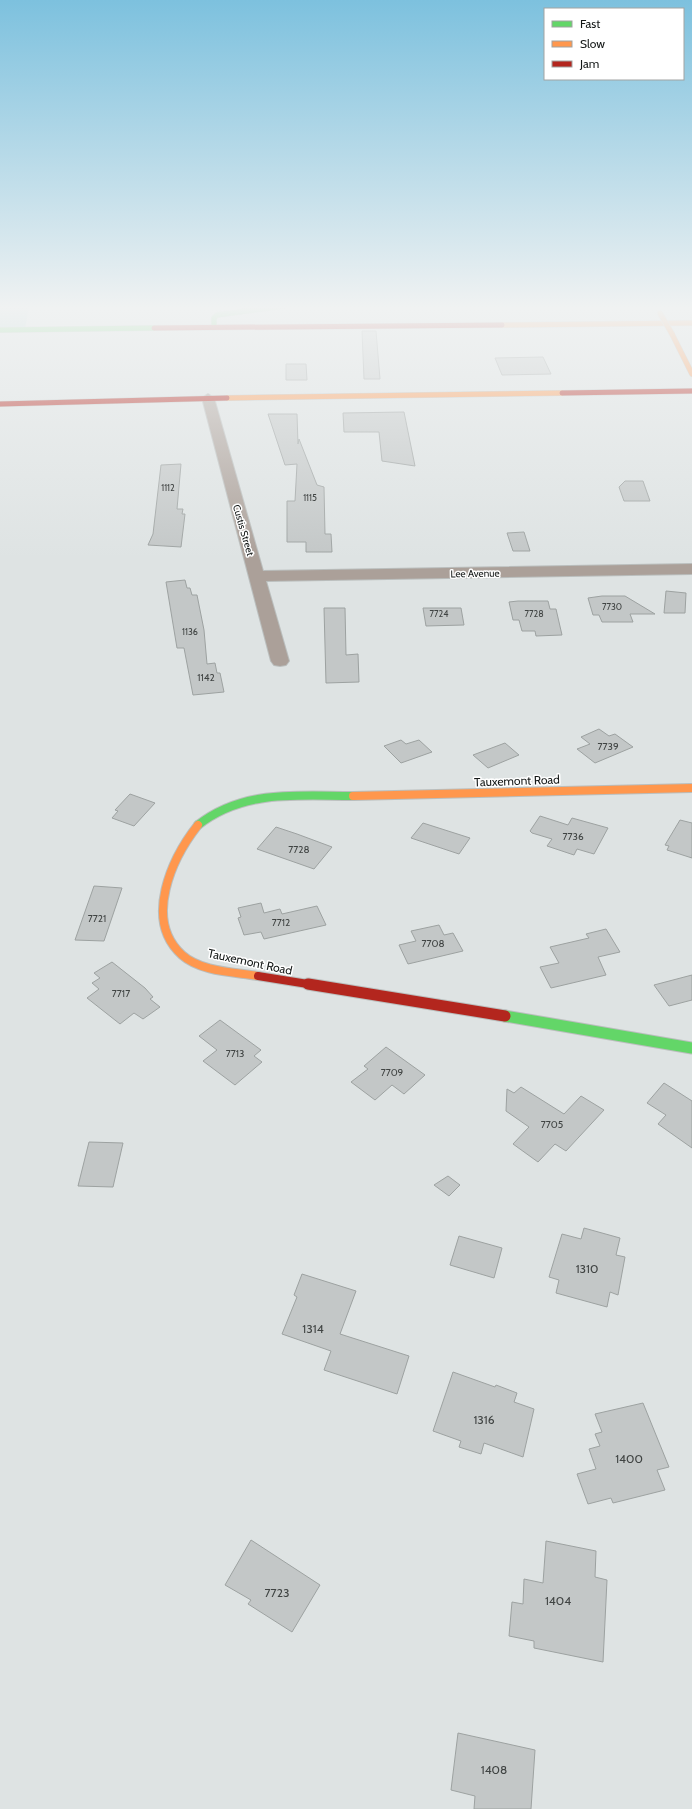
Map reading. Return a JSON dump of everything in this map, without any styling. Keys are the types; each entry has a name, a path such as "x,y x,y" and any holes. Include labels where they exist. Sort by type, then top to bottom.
{"street":[{"path":"0,404 69,400 692,391"},
{"name":"Custis Street","path":"208,398 257,576 267,620 280,661"},
{"name":"Lee Avenue","path":"257,576 692,569"},
{"name":"Tauxemont Road","path":"692,788 265,798 239,801 220,808 204,818 189,834 175,859 163,907 167,934 172,945 183,956 209,966 294,983 563,1025 692,1048"}],"building":[{"path":"404,412 415,466 382,461 379,432 344,432 343,413"},
{"path":"268,414 297,414 298,444 299,439 317,485 324,487 325,534 331,534 332,552 306,552 306,542 287,542 287,501 295,501 297,464 285,465"},
{"path":"181,464 177,509 183,509 182,514 185,514 181,547 148,545 153,534 161,465"},
{"path":"625,481 643,481 650,501 624,501 619,487"},
{"path":"524,532 530,551 513,551 507,533"},
{"path":"185,580 187,588 190,588 192,595 197,595 204,630 207,664 215,663 217,673 220,673 224,692 193,695 184,648 177,648 166,582"},
{"path":"666,591 686,593 685,613 664,613"},
{"path":"602,596 625,596 655,614 630,614 633,622 602,622 599,615 593,615 588,598"},
{"path":"548,601 550,609 556,609 562,635 536,636 535,631 522,631 519,620 513,620 509,602"},
{"path":"324,608 345,608 346,655 358,654 359,682 326,683"},
{"path":"423,608 461,608 464,625 426,626"},
{"path":"599,729 609,736 615,734 633,747 595,763 577,749 590,744 581,737"},
{"path":"401,740 406,744 419,740 432,752 401,763 384,746"},
{"path":"505,743 519,755 488,768 473,755"},
{"path":"130,794 155,803 134,826 112,818 118,811 115,810"},
{"path":"540,816 568,825 572,818 608,828 594,854 577,849 574,855 547,846 552,839 530,831"},
{"path":"680,820 692,823 692,858 667,850 669,846 665,845"},
{"path":"423,823 470,838 459,854 411,838"},
{"path":"276,827 332,847 314,869 257,849"},
{"path":"94,886 122,888 104,941 75,940"},
{"path":"261,903 264,913 280,909 282,914 317,906 326,925 264,939 261,932 244,935 238,918 241,917 238,908"},
{"path":"439,925 444,935 453,933 463,951 408,964 399,945 416,941 411,931"},
{"path":"606,929 620,952 598,957 606,975 551,988 540,967 559,963 550,947 589,938 586,934"},
{"path":"112,962 145,988 153,997 150,999 160,1007 143,1019 134,1013 120,1024 87,998 99,989 92,983 100,978 94,973"},
{"path":"692,975 692,1000 669,1006 654,985"},
{"path":"220,1020 261,1050 254,1056 262,1062 235,1085 203,1061 217,1050 199,1036"},
{"path":"386,1047 425,1075 404,1094 392,1085 375,1100 351,1082 368,1069 364,1066"},
{"path":"664,1083 692,1101 692,1148 658,1124 666,1115 647,1103"},
{"path":"521,1087 564,1114 581,1096 604,1110 566,1151 555,1144 538,1162 513,1144 529,1127 506,1111 507,1089 514,1093"},
{"path":"89,1142 123,1143 113,1187 78,1186"},
{"path":"448,1176 460,1185 449,1196 434,1185"},
{"path":"584,1228 620,1238 616,1255 625,1257 618,1295 610,1292 607,1307 556,1293 559,1280 549,1277 562,1234 581,1239"},
{"path":"459,1236 502,1248 494,1278 450,1265"},
{"path":"302,1274 356,1291 340,1334 409,1356 397,1394 324,1370 331,1351 282,1334 297,1297 294,1295"},
{"path":"453,1372 517,1393 514,1402 534,1409 523,1457 484,1443 481,1454 459,1447 461,1441 433,1431"},
{"path":"643,1403 669,1467 657,1470 665,1490 613,1503 611,1498 588,1504 577,1474 596,1469 589,1449 600,1446 595,1434 602,1432 595,1414"},
{"path":"251,1540 320,1585 292,1632 248,1604 251,1600 225,1585"},
{"path":"546,1541 596,1551 595,1577 607,1580 603,1662 534,1648 534,1641 509,1636 512,1602 523,1604 524,1579 543,1583"},
{"path":"458,1733 535,1750 531,1809 474,1809 475,1796 451,1790"}],"traffic: fast":[{"path":"198,825 213,813 230,805 250,800 293,796 353,796"},
{"path":"505,1016 692,1048"}],"traffic: slow":[{"path":"227,398 562,393"},
{"path":"353,796 692,788"},
{"path":"198,825 178,853 166,889 163,908 165,926 171,942 182,955 198,964 258,976"}],"traffic: jam":[{"path":"562,393 692,391"},
{"path":"0,404 227,398"},
{"path":"258,976 505,1016"}]}
